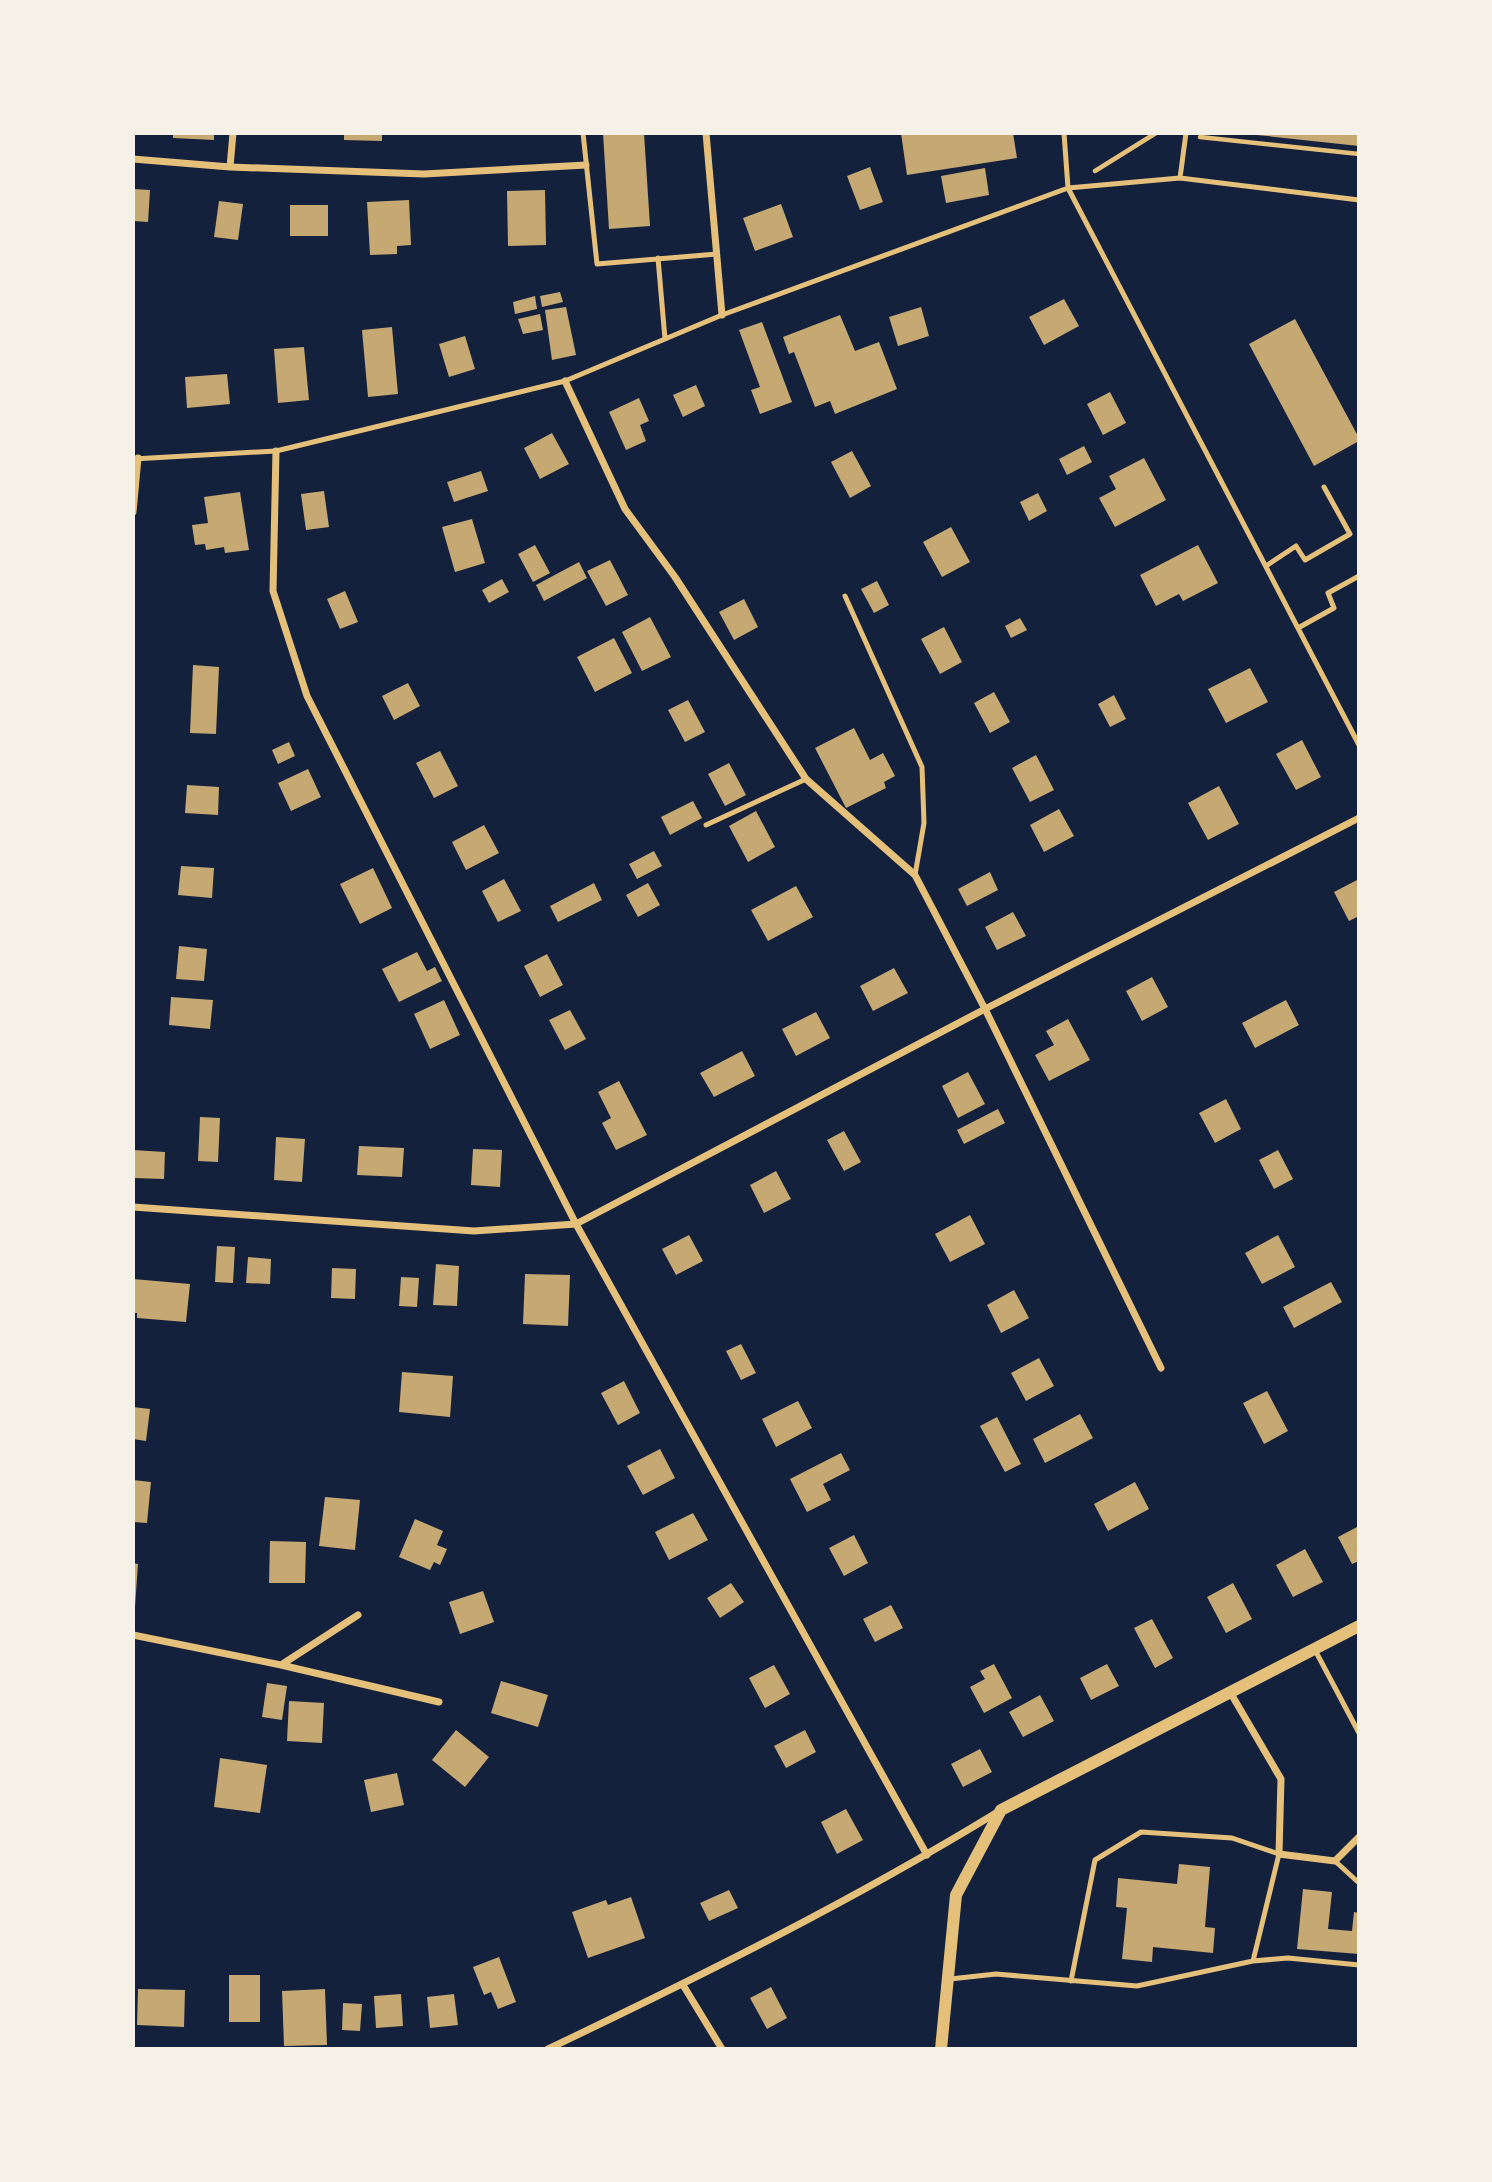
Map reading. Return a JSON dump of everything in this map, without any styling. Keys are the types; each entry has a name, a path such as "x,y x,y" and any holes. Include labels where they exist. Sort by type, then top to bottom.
{"street":[{"path":"230,167 233,133"},
{"path":"706,133 722,315"},
{"path":"133,159 230,167 424,174 586,165"},
{"path":"565,381 625,509 675,577 806,779 915,875 985,1009 1161,1368"},
{"path":"276,451 273,591 307,696 576,1224 927,1855"},
{"path":"133,512 135,458"},
{"path":"133,1207 474,1231 576,1224 985,1009 1359,818"},
{"path":"281,1665 358,1615"},
{"path":"548,2049 683,1984 927,1855 1001,1810 1359,1626"},
{"path":"133,1635 281,1665 439,1702"},
{"path":"1230,1692 1281,1779 1279,1854 1335,1861 1359,1837"},
{"path":"941,2049 957,1895 1001,1810"},
{"path":"683,1984 722,2049"}],"lane":[{"path":"583,133 597,264 717,254"},
{"path":"1064,133 1068,188 1359,745"},
{"path":"1180,178 1186,134"},
{"path":"135,458 276,451 565,381 722,315 1068,188 1180,178 1359,200"},
{"path":"658,258 665,339"},
{"path":"1265,566 1296,546 1305,560 1350,534 1324,486"},
{"path":"1298,628 1334,608 1328,593 1359,576"},
{"path":"845,596 922,767 924,823 915,875"},
{"path":"706,825 806,779"},
{"path":"1315,1650 1359,1733"},
{"path":"1071,1981 1095,1860 1141,1832 1233,1838 1279,1854 1253,1961"},
{"path":"1335,1861 1359,1883"},
{"path":"947,1979 996,1974 1137,1986 1253,1961 1288,1958 1359,1965"}],"path":[{"path":"1068,188 1156,133"},
{"path":"1186,134 1359,154"}],"building":[{"path":"173,133 214,133 214,140 173,138"},
{"path":"344,133 382,133 382,141 344,140"},
{"path":"603,133 644,133 650,226 609,229"},
{"path":"901,133 1013,133 1017,158 907,175"},
{"path":"1359,133 1359,146 1257,135"},
{"path":"870,167 883,202 860,210 847,176"},
{"path":"985,168 989,195 946,203 941,176"},
{"path":"133,189 150,190 148,222 133,221"},
{"path":"545,190 546,245 508,246 507,191"},
{"path":"409,200 411,245 397,246 397,254 370,255 367,202"},
{"path":"219,201 243,204 238,240 214,237"},
{"path":"781,204 793,237 755,251 743,218"},
{"path":"290,205 328,205 328,236 290,236"},
{"path":"560,292 563,302 542,307 540,296"},
{"path":"535,296 537,309 515,314 513,302"},
{"path":"1064,299 1079,326 1044,345 1029,317"},
{"path":"566,307 576,355 552,360 545,310"},
{"path":"921,307 929,336 898,346 889,317"},
{"path":"540,314 543,330 523,334 518,319"},
{"path":"840,315 855,351 879,342 897,389 835,414 830,401 815,407 794,352 789,354 783,337"},
{"path":"1295,319 1359,438 1359,441 1314,466 1249,344"},
{"path":"762,322 792,402 760,414 751,390 760,387 739,330"},
{"path":"392,327 398,394 368,397 362,330"},
{"path":"465,336 475,369 449,377 439,344"},
{"path":"304,347 309,400 278,403 274,349"},
{"path":"227,374 230,404 187,408 185,377"},
{"path":"696,385 705,406 683,417 673,395"},
{"path":"1110,392 1126,423 1103,435 1087,404"},
{"path":"639,398 649,421 640,425 646,441 626,450 609,412"},
{"path":"552,433 569,464 540,479 524,448"},
{"path":"1084,446 1092,462 1067,475 1059,459"},
{"path":"852,451 871,486 850,498 831,462"},
{"path":"1144,458 1166,500 1115,527 1099,498 1116,489 1109,476"},
{"path":"481,471 488,491 454,502 447,482"},
{"path":"324,491 329,527 306,530 301,494"},
{"path":"240,492 249,550 225,553 224,547 206,550 205,544 195,545 192,525 208,523 204,497"},
{"path":"1038,493 1047,511 1029,521 1020,502"},
{"path":"472,519 485,563 455,572 442,527"},
{"path":"951,527 970,562 942,577 923,542"},
{"path":"535,545 550,573 533,582 518,554"},
{"path":"1198,545 1218,583 1183,601 1179,594 1156,606 1140,575"},
{"path":"610,560 628,595 606,606 587,571"},
{"path":"579,562 587,578 544,601 536,585"},
{"path":"502,579 509,592 489,603 482,590"},
{"path":"877,581 889,605 874,613 861,589"},
{"path":"345,591 358,622 340,629 327,599"},
{"path":"744,599 758,627 734,640 719,612"},
{"path":"650,617 671,657 642,671 622,632"},
{"path":"1020,618 1027,630 1011,638 1005,626"},
{"path":"944,627 962,662 940,674 921,639"},
{"path":"614,638 632,673 595,692 577,657"},
{"path":"193,665 219,667 216,734 190,733"},
{"path":"1250,668 1268,702 1226,723 1208,689"},
{"path":"408,683 420,706 394,720 382,696"},
{"path":"994,692 1010,722 990,733 974,703"},
{"path":"1114,695 1126,719 1110,727 1098,704"},
{"path":"688,700 705,732 685,742 668,710"},
{"path":"854,728 870,760 883,753 895,776 884,782 886,788 846,808 815,748"},
{"path":"1302,740 1321,777 1296,790 1276,754"},
{"path":"289,742 295,756 278,764 272,750"},
{"path":"440,751 458,786 434,798 416,763"},
{"path":"1036,755 1054,790 1030,802 1012,768"},
{"path":"729,763 746,795 725,806 708,774"},
{"path":"308,769 321,797 291,811 278,783"},
{"path":"187,785 219,787 218,815 185,813"},
{"path":"1219,786 1239,824 1208,840 1188,803"},
{"path":"693,801 702,818 670,835 661,817"},
{"path":"1059,809 1074,836 1044,852 1030,825"},
{"path":"756,811 775,847 748,862 729,826"},
{"path":"484,825 499,853 466,870 452,842"},
{"path":"654,851 662,866 637,879 629,864"},
{"path":"181,866 214,868 212,898 178,895"},
{"path":"373,868 392,908 360,924 340,884"},
{"path":"990,872 998,890 967,906 958,889"},
{"path":"504,879 521,911 498,922 482,891"},
{"path":"1359,879 1359,916 1349,921 1334,892"},
{"path":"594,883 602,900 558,922 550,906"},
{"path":"648,883 660,905 638,917 626,895"},
{"path":"796,886 813,917 768,941 751,910"},
{"path":"1013,912 1026,936 997,950 985,927"},
{"path":"179,946 207,949 204,981 176,979"},
{"path":"417,952 427,971 435,967 442,981 399,1002 382,969"},
{"path":"547,954 563,985 540,997 524,966"},
{"path":"894,968 908,993 873,1011 860,986"},
{"path":"1152,977 1168,1007 1142,1021 1126,991"},
{"path":"171,997 213,1000 210,1029 169,1025"},
{"path":"444,1000 460,1035 430,1049 414,1014"},
{"path":"1286,1000 1299,1025 1255,1048 1242,1023"},
{"path":"570,1010 586,1039 565,1050 549,1020"},
{"path":"816,1012 830,1038 796,1056 782,1029"},
{"path":"1068,1019 1090,1060 1049,1081 1035,1055 1054,1045 1046,1031"},
{"path":"742,1051 755,1076 714,1097 700,1073"},
{"path":"968,1072 985,1104 958,1118 942,1086"},
{"path":"619,1081 647,1135 616,1150 602,1123 611,1118 598,1092"},
{"path":"1226,1099 1241,1129 1215,1143 1199,1113"},
{"path":"998,1109 1005,1123 964,1144 957,1130"},
{"path":"200,1117 220,1118 218,1162 198,1161"},
{"path":"844,1131 861,1162 844,1171 827,1140"},
{"path":"276,1137 305,1139 302,1182 274,1180"},
{"path":"359,1146 404,1148 402,1177 357,1175"},
{"path":"473,1149 502,1150 500,1187 471,1185"},
{"path":"133,1150 165,1152 164,1179 133,1178"},
{"path":"1278,1150 1293,1179 1274,1189 1259,1160"},
{"path":"776,1171 791,1199 764,1213 750,1185"},
{"path":"970,1215 985,1244 950,1262 935,1234"},
{"path":"689,1235 703,1261 676,1275 662,1249"},
{"path":"1278,1235 1295,1267 1262,1284 1245,1253"},
{"path":"217,1246 235,1247 233,1283 215,1282"},
{"path":"248,1257 271,1259 270,1284 246,1283"},
{"path":"436,1264 459,1266 457,1306 433,1305"},
{"path":"332,1268 356,1269 355,1299 331,1298"},
{"path":"525,1274 570,1275 568,1326 523,1324"},
{"path":"401,1277 419,1278 417,1307 399,1306"},
{"path":"133,1279 190,1284 186,1322 137,1318 137,1313 133,1313"},
{"path":"1331,1282 1342,1302 1294,1328 1283,1307"},
{"path":"1014,1290 1029,1318 1001,1333 987,1305"},
{"path":"741,1344 756,1373 741,1380 726,1351"},
{"path":"1039,1358 1054,1386 1026,1401 1011,1373"},
{"path":"402,1372 453,1376 450,1417 399,1412"},
{"path":"624,1381 640,1413 618,1425 601,1393"},
{"path":"1267,1391 1288,1431 1264,1444 1243,1403"},
{"path":"798,1401 812,1428 776,1447 762,1419"},
{"path":"133,1407 150,1409 146,1441 133,1439"},
{"path":"1080,1414 1093,1438 1045,1463 1033,1439"},
{"path":"997,1417 1021,1464 1005,1472 980,1426"},
{"path":"660,1449 675,1478 643,1495 627,1466"},
{"path":"841,1453 850,1470 823,1484 831,1500 807,1512 790,1479"},
{"path":"133,1480 151,1482 147,1523 133,1522"},
{"path":"1135,1482 1149,1509 1108,1531 1094,1504"},
{"path":"325,1497 360,1500 355,1550 319,1546"},
{"path":"693,1513 708,1540 669,1560 655,1532"},
{"path":"415,1519 443,1531 437,1545 447,1549 440,1565 434,1562 430,1570 399,1557"},
{"path":"1359,1526 1359,1561 1352,1564 1338,1537"},
{"path":"854,1535 868,1563 844,1576 829,1548"},
{"path":"270,1541 306,1542 305,1583 269,1583"},
{"path":"1305,1549 1323,1582 1293,1597 1276,1565"},
{"path":"133,1563 138,1564 135,1607 133,1607"},
{"path":"731,1583 744,1602 720,1618 707,1598"},
{"path":"1233,1583 1252,1619 1226,1633 1207,1597"},
{"path":"483,1591 494,1622 460,1634 449,1602"},
{"path":"891,1605 903,1628 875,1642 863,1619"},
{"path":"1152,1619 1173,1658 1155,1668 1134,1628"},
{"path":"994,1664 1012,1698 984,1713 970,1687 985,1679 980,1671"},
{"path":"1107,1664 1119,1686 1091,1700 1080,1678"},
{"path":"774,1665 790,1694 765,1708 749,1678"},
{"path":"501,1681 548,1695 538,1727 491,1713"},
{"path":"267,1683 287,1686 282,1720 262,1717"},
{"path":"1040,1695 1054,1721 1023,1737 1009,1712"},
{"path":"289,1701 324,1703 322,1743 287,1741"},
{"path":"456,1730 489,1757 465,1787 432,1760"},
{"path":"805,1730 816,1752 786,1768 774,1746"},
{"path":"980,1749 992,1772 963,1787 951,1764"},
{"path":"220,1758 267,1765 260,1813 214,1807"},
{"path":"397,1773 404,1805 371,1812 364,1780"},
{"path":"846,1809 863,1840 837,1854 821,1822"},
{"path":"1179,1864 1210,1867 1205,1927 1215,1928 1213,1953 1153,1947 1152,1962 1122,1959 1127,1908 1116,1907 1118,1878 1177,1884"},
{"path":"1303,1889 1332,1892 1328,1929 1352,1931 1354,1912 1359,1913 1359,1954 1297,1949"},
{"path":"729,1890 738,1908 709,1921 700,1903"},
{"path":"631,1897 645,1938 588,1958 572,1912 606,1900 608,1905"},
{"path":"499,1957 516,2002 498,2009 491,1992 484,1995 473,1967"},
{"path":"229,1975 260,1975 260,2022 229,2022"},
{"path":"771,1987 787,2018 767,2029 750,1998"},
{"path":"138,1989 185,1990 184,2027 137,2025"},
{"path":"325,1989 327,2045 284,2046 282,1991"},
{"path":"401,1994 403,2026 376,2028 374,1996"},
{"path":"454,1994 458,2025 430,2028 427,1997"},
{"path":"343,2003 362,2004 360,2031 342,2030"}]}
